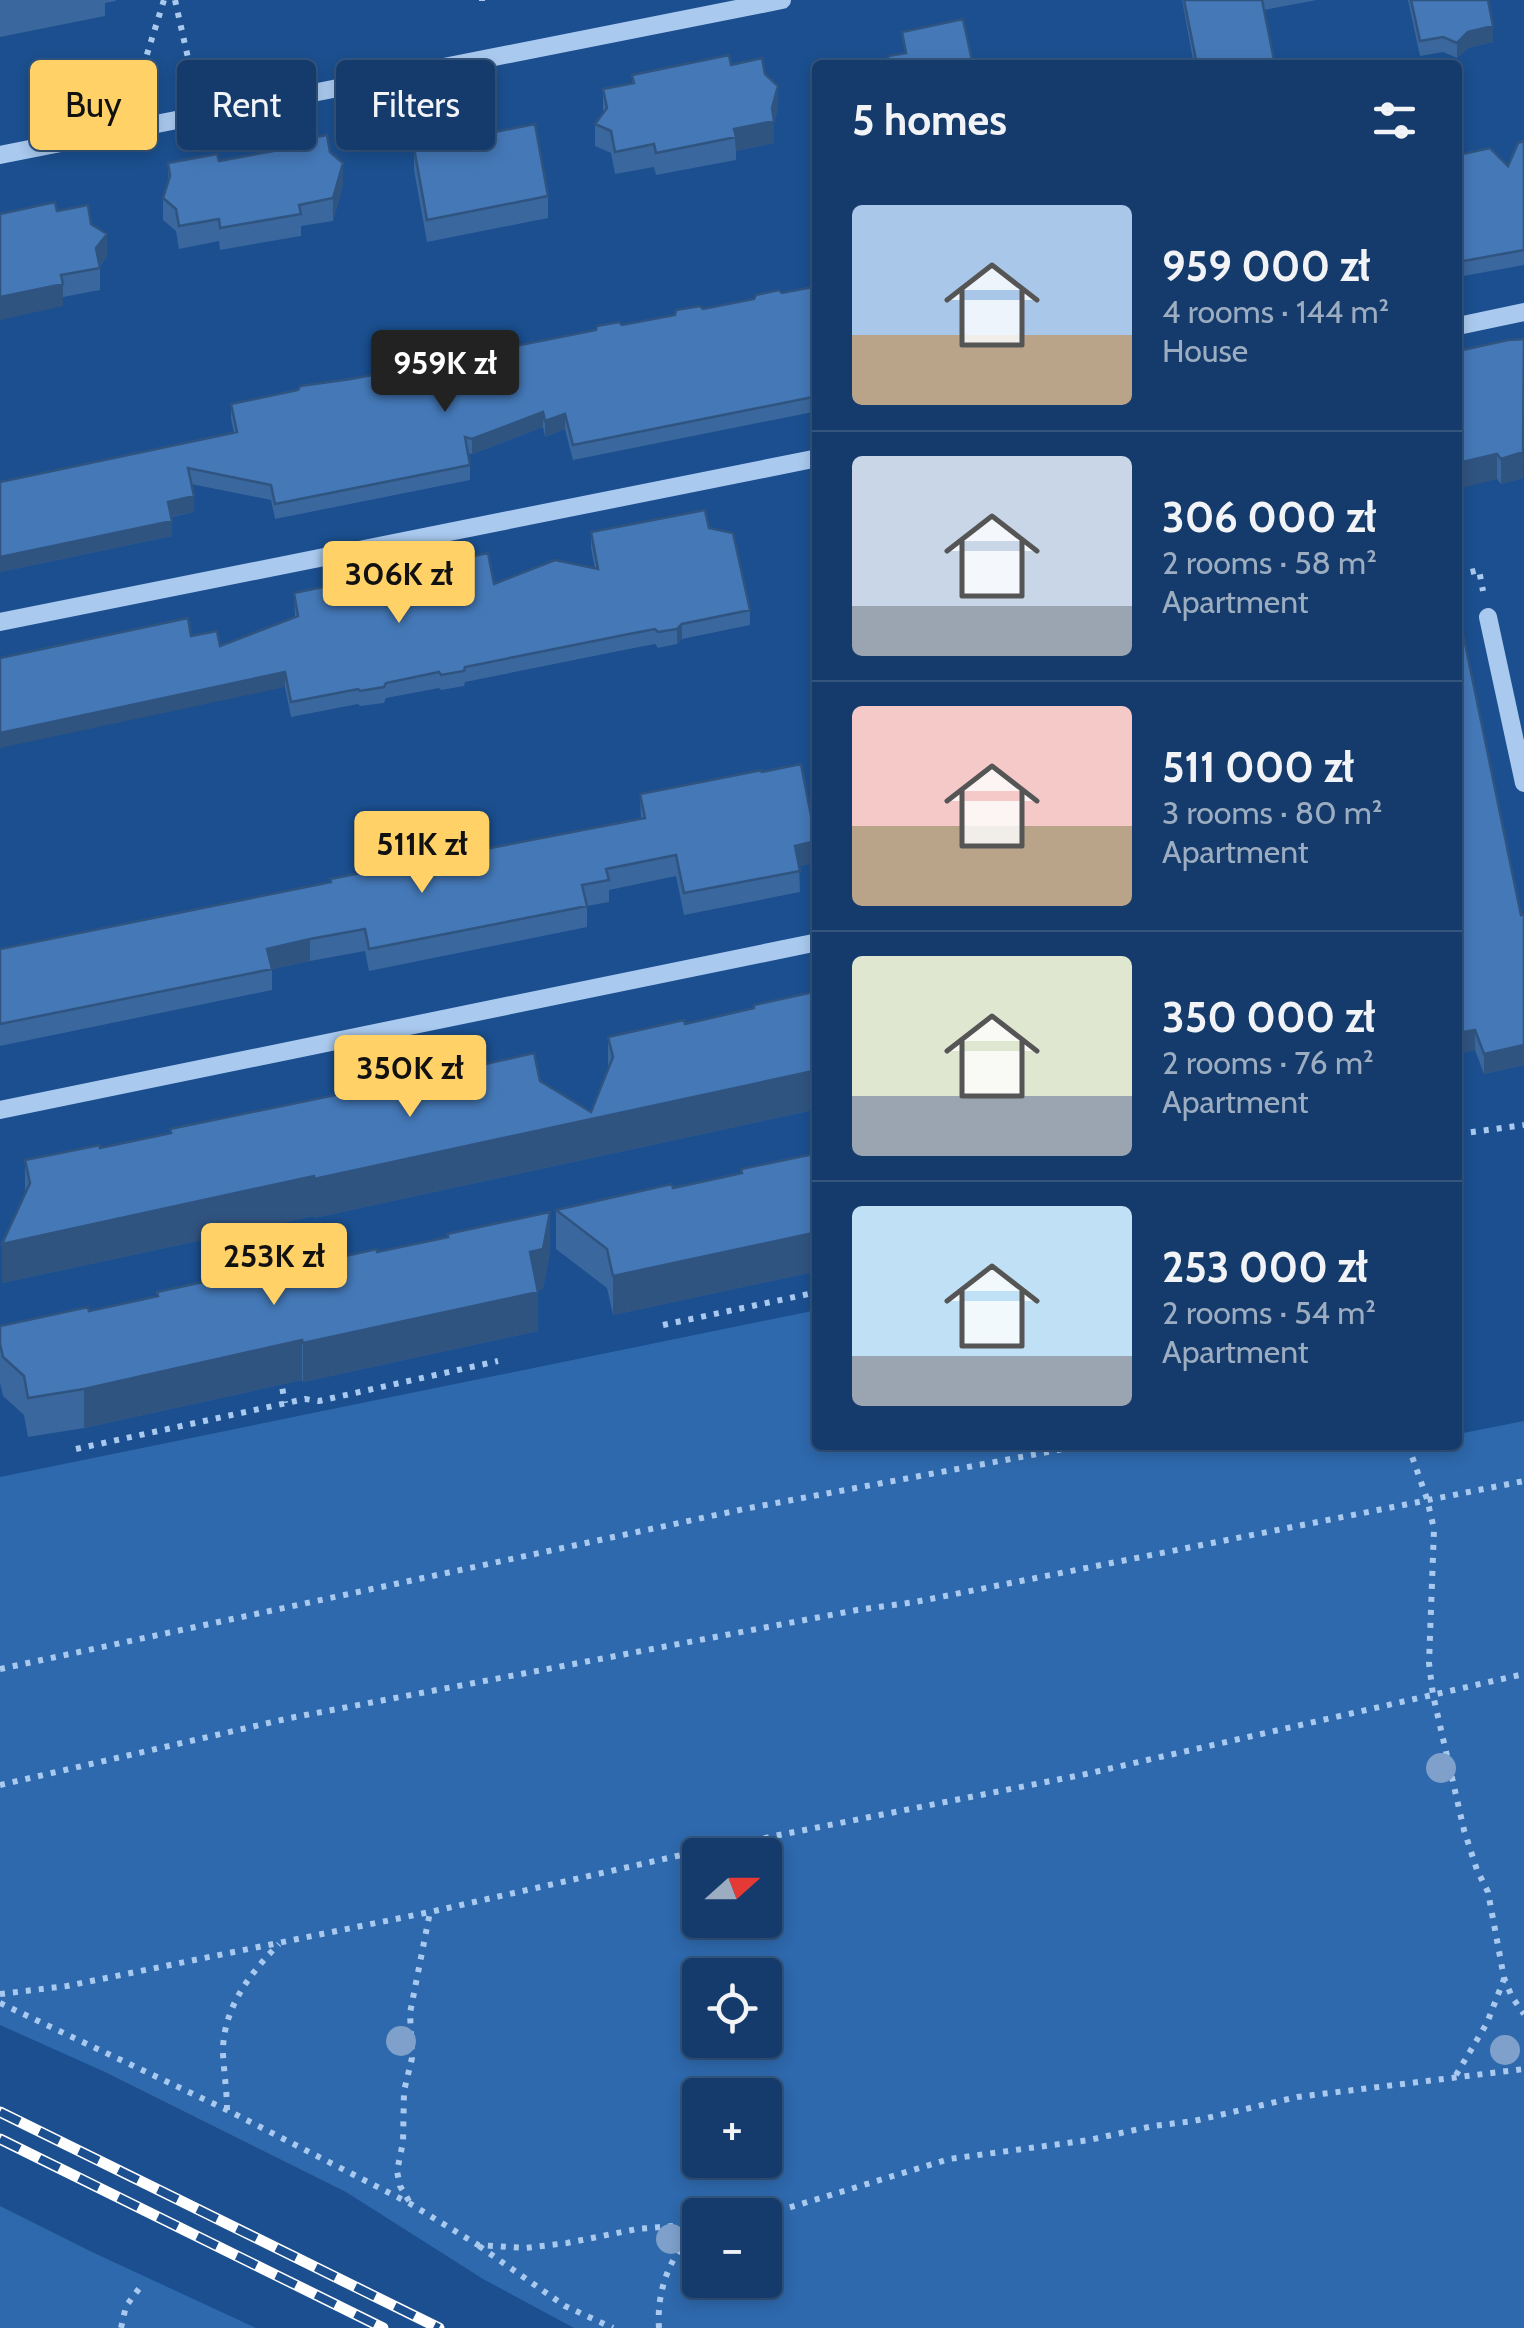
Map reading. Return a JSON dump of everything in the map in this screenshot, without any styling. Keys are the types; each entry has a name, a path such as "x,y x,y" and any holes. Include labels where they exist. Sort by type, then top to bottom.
{"street":[{"path":"0,154 782,0"},
{"path":"1462,325 1524,312"},
{"path":"0,622 812,459"},
{"path":"1488,617 1524,783"},
{"path":"0,1110 812,943"}],"path":[{"path":"145,60 164,0"},
{"path":"175,0 188,58"},
{"path":"1462,1133 1524,1125"},
{"path":"253,1252 261,1291"},
{"path":"664,1325 812,1293"},
{"path":"76,1448 305,1399 319,1401 498,1360"},
{"path":"278,1366 286,1404"},
{"path":"0,1669 744,1509 1058,1450"},
{"path":"1410,1450 1434,1529 1429,1663 1433,1694 1464,1830 1488,1892 1504,1978 1524,2014"},
{"path":"0,1785 290,1718 915,1602 1524,1481"},
{"path":"0,1994 67,1986 430,1912 699,1851 1086,1774 1524,1674"},
{"path":"409,2202 397,2171 403,2142 404,2092 412,2058 410,2012 430,1912"},
{"path":"227,2110 223,2052 226,2023 249,1979 281,1943"},
{"path":"1455,2076 1488,2023 1504,1978"},
{"path":"0,2003 227,2110 409,2202 565,2306 612,2328"},
{"path":"782,2210 949,2159 1194,2122 1298,2097 1524,2068"},
{"path":"478,2245 525,2248 568,2244 637,2229 682,2227"},
{"path":"659,2328 658,2300 682,2246"},
{"path":"122,2328 126,2306 141,2286"}],"shaded area":[{"path":"812,1311 812,1450 1462,1450 1462,1433 1524,1421 1524,2328 574,2328 483,2279 346,2192 105,2072 0,2025 0,1477"},
{"path":"0,2206 92,2252 256,2328 0,2328"}],"building":[{"path":"1184,0 1262,0 1274,60 1196,60"},
{"path":"1411,0 1488,0 1493,26 1468,32 1457,43 1443,37 1420,41"},
{"path":"963,19 972,60 889,60 888,56 906,53 902,32"},
{"path":"729,55 731,65 762,58 765,74 778,86 772,108 774,121 734,129 736,137 656,153 654,144 615,152 611,131 595,124 607,108 603,89 634,83 632,75"},
{"path":"535,124 548,196 427,220 414,150 495,150 495,132"},
{"path":"327,135 330,152 343,163 333,198 299,205 301,214 220,228 219,219 179,226 176,209 163,198 170,176 168,163 217,154 219,161 279,150 316,150 316,137"},
{"path":"1524,141 1524,250 1462,261 1462,154 1490,148 1508,166 1518,143"},
{"path":"55,202 57,211 88,205 91,224 107,234 96,248 100,268 61,275 63,284 0,297 0,214"},
{"path":"812,287 812,397 573,445 565,414 545,421 543,412 472,439 465,437 470,465 275,504 271,485 188,468 194,496 168,502 172,521 0,557 0,482 237,432 231,404 298,390 300,386 378,374 380,370 402,365 406,368 596,330 597,326 675,315 676,310 700,306 703,309 779,290 782,293"},
{"path":"1524,339 1523,452 1501,459 1497,454 1462,462 1462,350"},
{"path":"705,510 709,528 733,533 750,610 682,624 677,629 629,634 360,691 291,702 285,672 0,733 0,658 188,618 191,636 217,631 220,646 298,616 294,593 488,553 494,584 555,560 598,569 591,532"},
{"path":"1462,628 1521,915 1524,914 1524,1045 1484,1054 1475,1030 1462,1032"},
{"path":"801,764 812,820 812,842 795,846 800,871 684,893 676,855 606,869 609,880 582,885 587,906 369,949 365,929 310,939 267,949 272,969 0,1024 0,949 645,818 640,794"},
{"path":"812,992 812,1071 2,1244 30,1183 25,1160 100,1148 171,1133 170,1129 389,1084 390,1088 534,1053 540,1081 591,1112 613,1057 608,1037 684,1020 685,1024"},
{"path":"812,1154 812,1233 613,1276 607,1249 556,1210 742,1173 741,1169"},
{"path":"550,1212 543,1249 530,1252 538,1292 28,1398 24,1376 3,1357 0,1326 88,1307 89,1311 249,1272 250,1277 377,1252"}],"railway":[{"path":"0,2112 439,2328"},
{"path":"0,2139 383,2328"}]}
